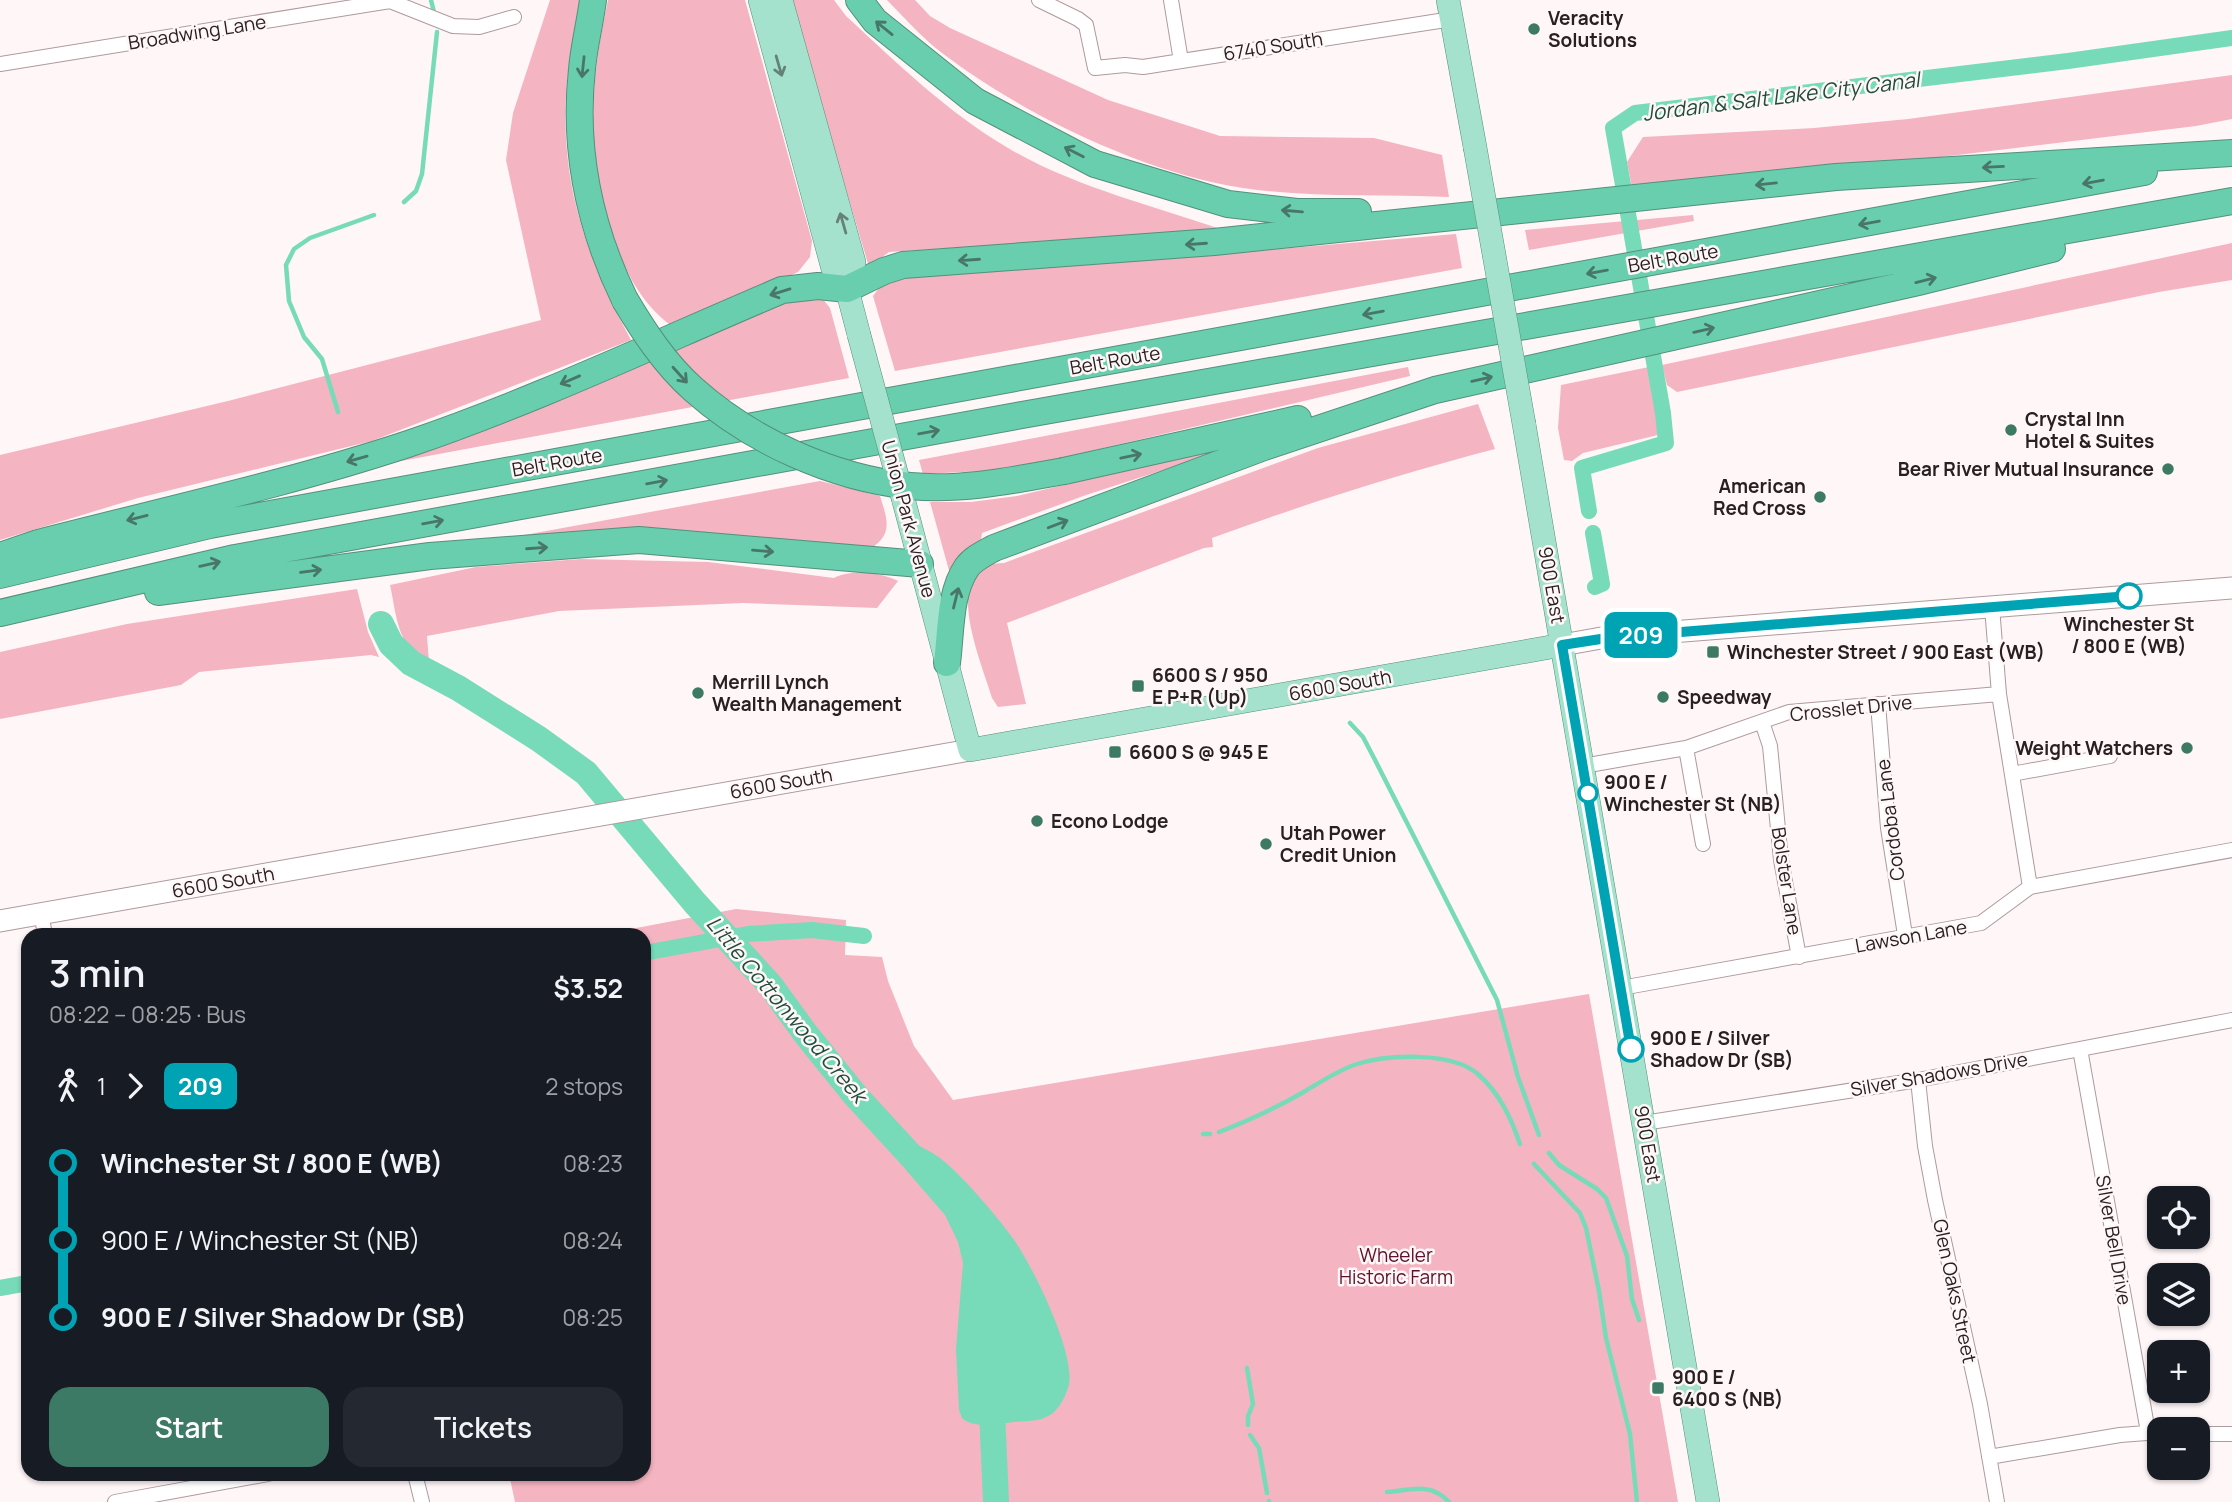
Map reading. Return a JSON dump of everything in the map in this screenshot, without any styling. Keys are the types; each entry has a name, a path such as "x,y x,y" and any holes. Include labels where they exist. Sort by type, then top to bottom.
{"highway":[{"path":"593,0 582,70 581,152 586,188 603,250 625,300 647,336 692,388 717,408 760,435 824,465 861,478 911,486 957,487 1007,482 1064,471 1918,282 2232,202"},
{"path":"859,0 876,21 975,102 1096,164 1228,204 1297,212 1556,206"},
{"path":"0,556 38,543 291,478 409,444 527,398 782,290 818,286 847,289 903,265 1214,242 1836,177 2232,155"},
{"name":"Belt Route","path":"0,575 210,525 2232,155"},
{"name":"Belt Route","path":"0,613 235,558 1022,415 2232,202"},
{"path":"947,663 954,602 968,565 979,556 1251,451 1435,390"},
{"path":"0,613 430,556 639,540 920,564"}],"main road":[{"name":"Union Park Avenue","path":"760,0 833,269 847,289 970,750"},
{"name":"Union Park Avenue","path":"781,0 854,262 847,289"},
{"name":"900 East","path":"1450,9 1524,424 1708,1502"},
{"path":"1562,645 1607,638 2232,587"},
{"name":"6600 South","path":"0,921 43,924 590,817 1562,645"}],"street":[{"name":"6740 South","path":"1039,0 1086,25 1095,68 1125,65 1143,67 1181,61 1450,9"},
{"path":"1171,0 1181,61"},
{"name":"Broadwing Lane","path":"0,64 390,1 453,26 479,27 514,17"},
{"path":"1992,607 1999,694 2030,887"},
{"name":"Crosslet Drive","path":"1583,766 1686,748 1789,712 1999,694"},
{"name":"Cordoba Lane","path":"1878,704 1888,828 1905,935"},
{"name":"Bolster Lane","path":"1762,722 1770,746 1782,860 1799,957"},
{"path":"1686,748 1703,844"},
{"path":"2012,774 2110,756"},
{"name":"Lawson Lane","path":"1621,988 1981,923 2030,887 2232,850"},
{"name":"Silver Shadows Drive","path":"1644,1123 1918,1080 2232,1020"},
{"name":"Silver Bell Drive","path":"2080,1049 2151,1417"},
{"name":"Glen Oaks Street","path":"1918,1080 1925,1146 1935,1200 1980,1404 1997,1502"},
{"path":"1989,1457 2147,1433"},
{"path":"2210,1434 2232,1434"},
{"path":"114,1502 230,1481"},
{"path":"417,1481 422,1502"}],"green space":[{"path":"550,0 584,0 567,83 568,161 580,222 590,252 631,340 372,441 138,498 0,540 0,455 228,401 541,320 506,160 513,113"},
{"path":"608,0 745,0 812,241 810,257 798,272 676,329 653,309 636,287 617,247 603,203 597,173 593,117 597,60"},
{"path":"790,0 834,0 846,16 943,103 986,134 1033,162 1113,194 1223,230 889,252 869,267"},
{"path":"887,0 915,0 930,16 950,28 1108,100 1220,136 1374,138 1442,155 1449,197 1269,191 1204,180 1163,168 1079,135 1000,92 932,45"},
{"path":"2232,75 2232,119 2196,126 1825,171 1632,188 1627,162 1643,137 1814,128 1908,119"},
{"path":"1693,215 1694,221 1529,250 1525,230"},
{"path":"1456,234 1462,268 895,371 873,296 882,284 914,271 1148,260"},
{"path":"2232,243 2232,280 2159,292 1677,392 1667,385 1662,365"},
{"path":"790,298 822,298 830,308 849,378 369,467"},
{"path":"1408,367 1410,376 1031,465 1003,470 923,474 919,460"},
{"path":"1649,367 1656,391 1662,434 1583,453 1572,461 1564,460 1558,428 1561,385"},
{"path":"1478,404 1495,449 1388,479 1247,525 1212,538 1213,547 1204,548 1007,623 1026,704 998,707 992,698 969,617 968,596 972,579 984,567 1004,563 1318,448"},
{"path":"1259,439 1086,495 982,533 980,546 950,574 930,502 971,502 1017,496"},
{"path":"820,481 880,496 887,526 883,538 870,549 502,539"},
{"path":"581,559 708,562 834,578 849,573 866,573 883,575 898,581 877,608 743,603 559,611 427,636 429,662 410,648 400,630 390,585 476,567"},
{"path":"357,589 368,632 379,657 371,655 199,672 181,685 0,719 0,652 127,624"},
{"name":"Wheeler Historic Farm","path":"736,909 846,920 845,955 882,957 888,981 914,1046 953,1100 1589,994 1678,1502 515,1502 510,1481 651,1481 651,928 636,928"}],"shaded area":[{"path":"888,1131 934,1154 958,1174 1005,1228 1030,1267 1059,1331 1069,1370 1069,1384 1064,1397 1053,1413 1046,1417 1032,1421 986,1425 973,1424 962,1418 959,1410 956,1349 963,1263 958,1242 945,1215 906,1170"}],"waterway":[{"name":"Little Cottonwood Creek","path":"431,0 434,12"},
{"name":"Little Cottonwood Creek","path":"404,202 416,191 422,174 437,32"},
{"name":"Jordan & Salt Lake City Canal","path":"1589,511 1582,468 1666,443 1613,128 1635,113 2068,61 2232,38"},
{"name":"Little Cottonwood Creek","path":"338,412 322,359 304,337 289,301 286,265 294,249 310,238 374,215"},
{"name":"Jordan & Salt Lake City Canal","path":"1593,533 1602,584 1595,587"},
{"name":"Little Cottonwood Creek","path":"381,624 391,644 411,663 458,688 539,739 586,773 695,903 771,986 855,1095 912,1157"},
{"path":"1350,723 1363,737 1497,1000 1518,1077 1539,1135"},
{"name":"Jordan & Salt Lake City Canal","path":"651,952 748,934 812,930 864,936"},
{"path":"1219,1132 1272,1109 1354,1065 1383,1059 1419,1057 1453,1062 1479,1075 1504,1107 1520,1144"},
{"path":"1203,1134 1210,1134"},
{"path":"1549,1153 1559,1165 1597,1189 1606,1198 1627,1256 1632,1299 1639,1320"},
{"path":"1534,1164 1580,1213 1586,1228 1606,1338 1630,1434 1637,1502"},
{"name":"Jordan & Salt Lake City Canal","path":"0,1288 21,1284"},
{"path":"1247,1368 1253,1404 1248,1425"},
{"name":"Little Cottonwood Creek","path":"991,1388 996,1502"},
{"path":"1250,1435 1259,1448 1267,1493"},
{"path":"1387,1492 1428,1490 1449,1502"}],"bus line":[{"name":"209","path":"1631,1049 1562,645 1607,638 2129,596"}],"place":[{"name":"Veracity Solutions","path":"1534,29"},
{"name":"Crystal Inn Hotel & Suites","path":"2011,430"},
{"name":"Bear River Mutual Insurance","path":"2168,469"},
{"name":"American Red Cross","path":"1820,497"},
{"name":"Winchester St / 800 E (WB)","path":"2129,596"},
{"name":"Winchester Street / 900 East (WB)","path":"1713,652"},
{"name":"6600 S / 950 E P+R (Up)","path":"1138,686"},
{"name":"Merrill Lynch Wealth Management","path":"698,693"},
{"name":"Speedway","path":"1663,697"},
{"name":"Weight Watchers","path":"2187,748"},
{"name":"6600 S @ 945 E","path":"1115,752"},
{"name":"900 E / Winchester St (NB)","path":"1588,793"},
{"name":"Econo Lodge","path":"1037,821"},
{"name":"Utah Power Credit Union","path":"1266,844"},
{"name":"900 E / Silver Shadow Dr (SB)","path":"1631,1049"},
{"name":"900 E / 6400 S (NB)","path":"1658,1388"}]}
